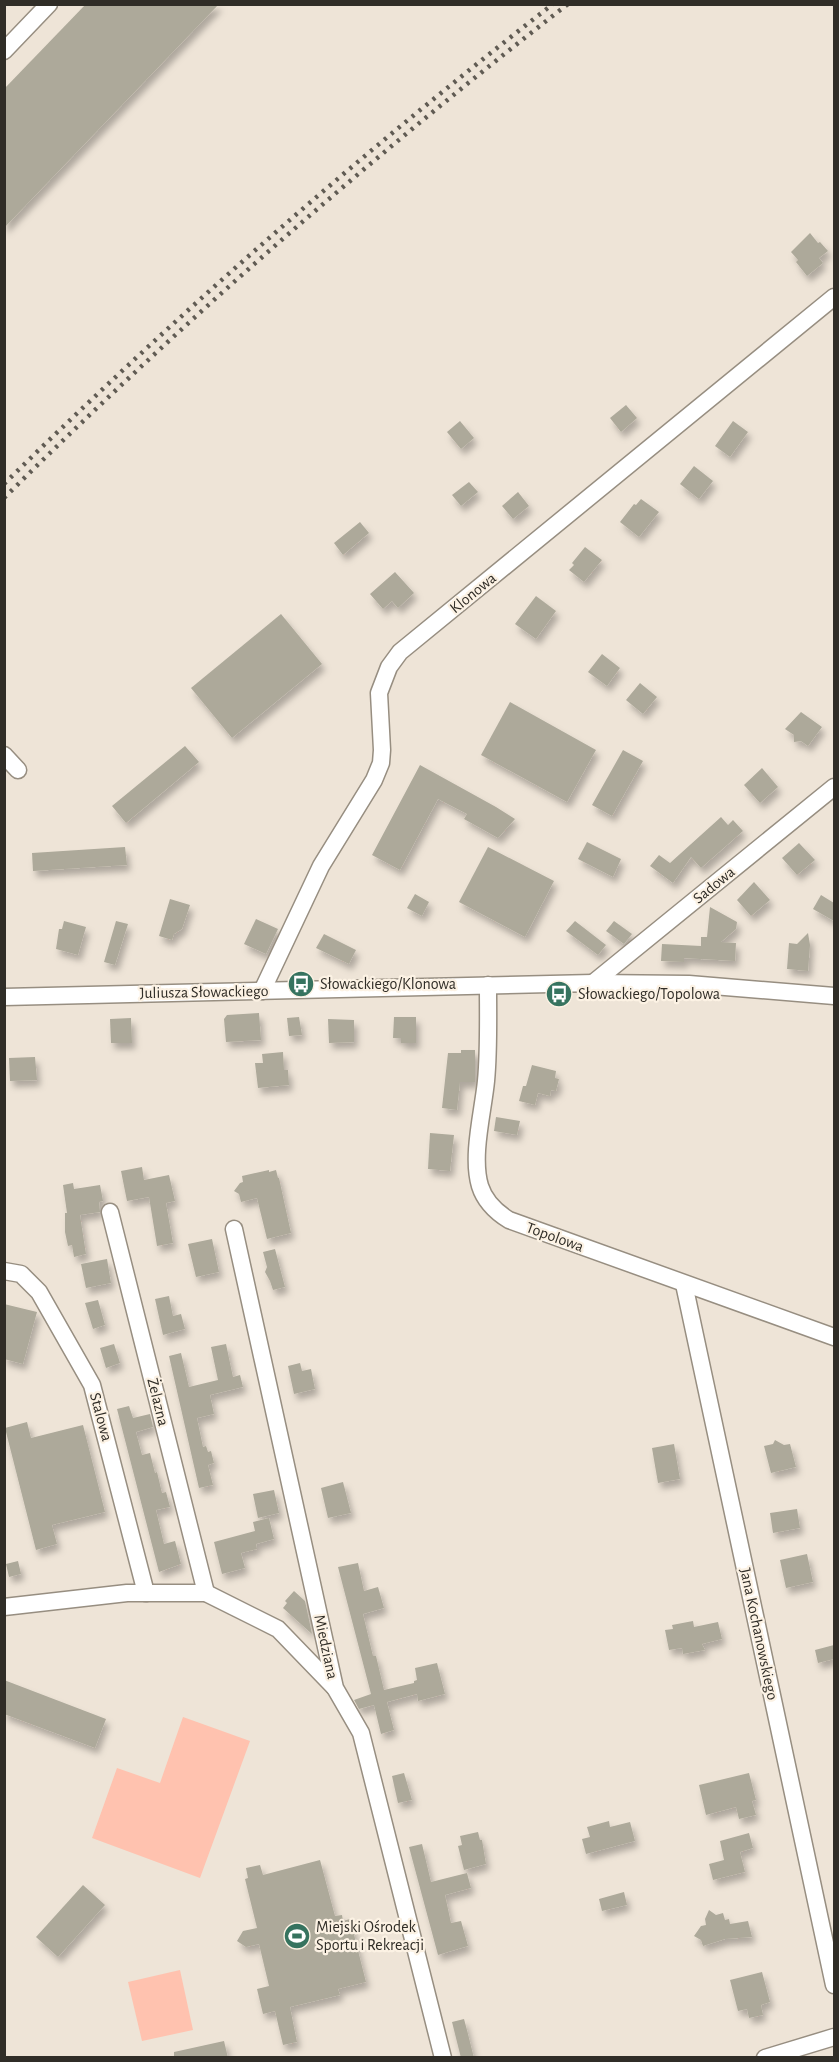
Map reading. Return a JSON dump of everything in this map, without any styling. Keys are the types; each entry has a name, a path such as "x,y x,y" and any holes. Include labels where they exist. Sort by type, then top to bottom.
{"street":[{"path":"4,51 49,4"},
{"name":"Klonowa","path":"262,990 321,866 374,780 381,764 380,693 389,667 400,652 834,297"},
{"path":"4,755 18,770"},
{"name":"Sadowa","path":"593,983 834,787"},
{"name":"Juliusza Słowackiego","path":"4,997 593,983 689,984 834,996"},
{"name":"Topolowa","path":"488,985 486,1078 477,1160 480,1186 485,1198 498,1214 509,1220 834,1337"},
{"name":"Żelazna","path":"110,1212 206,1593"},
{"name":"Miedziana","path":"234,1229 335,1688 362,1733 443,2058"},
{"name":"Stalowa","path":"4,1271 21,1274 39,1292 92,1385 146,1593"},
{"name":"Jana Kochanowskiego","path":"684,1284 834,1984"},
{"path":"4,1607 104,1595 206,1593 278,1629 335,1688"},
{"path":"765,2058 834,2037"}],"shaded area":[{"path":"183,1717 250,1741 200,1878 92,1838 117,1768 160,1783"},
{"path":"180,1970 193,2030 142,2041 128,1982"}],"building":[{"path":"86,4 219,4 4,228 4,89"},
{"path":"810,233 828,251 819,258 823,263 807,276 791,252"},
{"path":"626,405 637,418 621,432 610,418"},
{"path":"460,421 474,438 461,449 447,432"},
{"path":"733,421 748,432 730,457 715,446"},
{"path":"694,466 713,481 699,499 680,484"},
{"path":"469,482 478,492 461,506 452,495"},
{"path":"518,492 529,506 513,519 502,506"},
{"path":"641,499 659,512 639,537 620,522"},
{"path":"360,522 369,533 343,555 334,543"},
{"path":"585,547 602,560 584,582 569,570"},
{"path":"395,572 414,593 398,608 392,601 383,609 370,594"},
{"path":"536,596 556,611 536,639 515,624"},
{"path":"281,614 322,664 232,738 191,688"},
{"path":"602,654 620,668 607,686 588,672"},
{"path":"640,683 657,697 643,714 626,700"},
{"path":"510,702 596,750 567,802 481,755"},
{"path":"801,712 822,727 808,746 801,741 794,742 794,735 785,729"},
{"path":"185,746 199,762 126,823 112,806"},
{"path":"623,750 643,761 612,816 592,805"},
{"path":"420,765 515,819 498,838 464,819 467,814 438,799 400,870 372,855"},
{"path":"762,768 778,787 760,803 744,785"},
{"path":"721,817 728,825 733,820 743,831 701,868 691,857 673,883 650,866 659,855 670,863"},
{"path":"587,842 621,859 613,877 578,859"},
{"path":"799,843 815,860 797,875 782,858"},
{"path":"125,847 127,865 33,871 32,853"},
{"path":"488,847 554,881 525,937 459,902"},
{"path":"754,882 770,900 751,916 737,900"},
{"path":"415,894 429,902 422,916 407,908"},
{"path":"821,895 834,903 834,921 813,909"},
{"path":"170,899 190,905 182,929 174,934 172,940 159,936"},
{"path":"710,907 737,922 736,929 721,942 736,943 735,961 684,958 684,962 661,961 662,944 701,946 701,937 707,937"},
{"path":"256,919 278,929 266,954 244,944"},
{"path":"64,921 86,927 78,955 56,949 59,929 62,929"},
{"path":"116,921 128,924 115,965 104,962"},
{"path":"575,921 606,945 598,955 566,931"},
{"path":"614,921 632,934 624,944 606,931"},
{"path":"808,933 810,945 808,971 787,969 789,943 797,944"},
{"path":"324,934 356,950 349,964 316,948"},
{"path":"259,1013 261,1040 226,1042 224,1019 227,1015"},
{"path":"299,1017 302,1035 289,1036 287,1018"},
{"path":"394,1017 416,1017 416,1043 401,1043 401,1038 393,1038"},
{"path":"131,1018 132,1043 111,1043 110,1019"},
{"path":"328,1019 354,1020 354,1042 329,1043"},
{"path":"461,1050 475,1050 475,1082 460,1082 457,1110 442,1108 448,1053 461,1053"},
{"path":"283,1052 284,1070 288,1070 289,1085 258,1088 255,1063 263,1063 262,1054"},
{"path":"35,1057 37,1080 10,1081 9,1058"},
{"path":"532,1065 556,1071 555,1078 559,1079 556,1091 551,1090 550,1096 538,1093 535,1105 519,1101"},
{"path":"496,1117 520,1121 517,1135 494,1131"},
{"path":"430,1133 454,1135 450,1171 428,1169"},
{"path":"142,1167 144,1180 169,1175 175,1201 166,1203 173,1243 157,1246 149,1197 127,1201 121,1171"},
{"path":"269,1170 269,1172 276,1170 279,1178 291,1233 267,1239 257,1198 241,1202 239,1194 234,1191 243,1182 242,1176"},
{"path":"73,1183 74,1189 100,1185 103,1201 99,1202 100,1212 80,1215 86,1254 74,1257 72,1245 68,1246 65,1232 65,1213 67,1213 63,1185"},
{"path":"212,1239 219,1272 196,1277 188,1244"},
{"path":"275,1249 285,1287 273,1290 265,1272 267,1267 263,1252"},
{"path":"107,1259 111,1283 86,1288 81,1264"},
{"path":"169,1296 173,1316 181,1314 185,1329 163,1335 155,1299"},
{"path":"98,1300 105,1325 93,1329 85,1303"},
{"path":"4,1304 37,1312 23,1364 4,1359"},
{"path":"114,1344 120,1363 106,1368 100,1348"},
{"path":"226,1344 233,1377 240,1375 243,1387 210,1395 214,1414 197,1418 203,1447 206,1446 208,1452 211,1451 214,1463 208,1465 213,1485 199,1488 169,1356 181,1353 189,1387 218,1380 211,1347"},
{"path":"300,1363 302,1371 311,1369 315,1389 294,1394 288,1366"},
{"path":"129,1406 133,1418 150,1414 153,1427 136,1432 142,1455 150,1453 162,1493 166,1492 170,1507 156,1510 164,1544 175,1541 181,1564 159,1572 117,1409"},
{"path":"27,1422 31,1438 83,1425 105,1512 52,1525 57,1544 36,1550 5,1428"},
{"path":"775,1440 784,1445 790,1444 796,1467 771,1473 764,1446 773,1444"},
{"path":"674,1444 680,1479 658,1483 652,1448"},
{"path":"343,1482 351,1513 328,1518 321,1488"},
{"path":"274,1490 279,1513 258,1518 253,1494"},
{"path":"797,1509 800,1528 773,1533 770,1513"},
{"path":"269,1518 274,1539 256,1544 257,1549 241,1553 245,1568 222,1574 214,1542 255,1531 253,1522"},
{"path":"807,1554 813,1582 786,1588 780,1560"},
{"path":"18,1561 21,1574 9,1577 6,1564"},
{"path":"358,1563 364,1591 378,1587 384,1608 363,1614 384,1690 414,1683 417,1680 415,1668 437,1663 445,1694 418,1701 417,1694 387,1702 394,1730 381,1734 374,1705 359,1709 354,1700 371,1694 338,1567"},
{"path":"294,1591 305,1601 312,1634 283,1608 287,1603 285,1601"},
{"path":"693,1621 694,1627 718,1622 722,1639 702,1644 705,1650 683,1654 682,1648 669,1650 665,1630 673,1629 672,1625"},
{"path":"834,1645 834,1659 818,1663 815,1650"},
{"path":"4,1680 106,1719 95,1748 4,1714"},
{"path":"404,1773 412,1800 398,1803 392,1776"},
{"path":"749,1773 756,1800 752,1801 756,1815 739,1819 736,1807 706,1815 699,1785"},
{"path":"609,1821 610,1827 630,1822 635,1841 586,1854 582,1839 590,1837 587,1827"},
{"path":"478,1832 482,1840 486,1864 464,1870 458,1846 462,1845 460,1836"},
{"path":"749,1833 753,1848 740,1852 745,1872 713,1880 709,1864 724,1860 720,1841"},
{"path":"422,1844 431,1882 467,1873 471,1888 445,1895 451,1923 461,1921 468,1946 438,1955 409,1847"},
{"name":"Miejski Ośrodek Sportu i Rekreacji","path":"320,1860 335,1916 342,1915 343,1921 350,1919 366,1982 338,1989 340,1995 290,2007 297,2042 283,2045 275,2011 263,2014 257,1989 269,1986 259,1944 246,1947 237,1941 243,1931 257,1928 245,1879 248,1878 246,1868 260,1865 263,1875"},
{"path":"83,1885 105,1905 58,1957 36,1937"},
{"path":"624,1892 627,1905 602,1911 599,1899"},
{"path":"709,1910 716,1915 723,1913 725,1920 729,1919 730,1924 748,1921 752,1937 725,1939 703,1946 701,1940 694,1936 701,1926 706,1925 705,1919"},
{"path":"762,1972 770,2002 761,2005 763,2015 749,2018 747,2009 738,2011 730,1980"},
{"path":"464,2019 474,2058 461,2058 452,2022"},
{"path":"224,2041 228,2058 174,2058 174,2052"}],"railway":[{"path":"4,484 136,358 272,236 481,60 553,4"},
{"path":"4,498 140,368 279,242 422,121 568,4"}],"place":[{"name":"Słowackiego/Klonowa","path":"301,984"},
{"name":"Słowackiego/Topolowa","path":"559,994"},
{"name":"Miejski Ośrodek Sportu i Rekreacji","path":"297,1936"}]}
